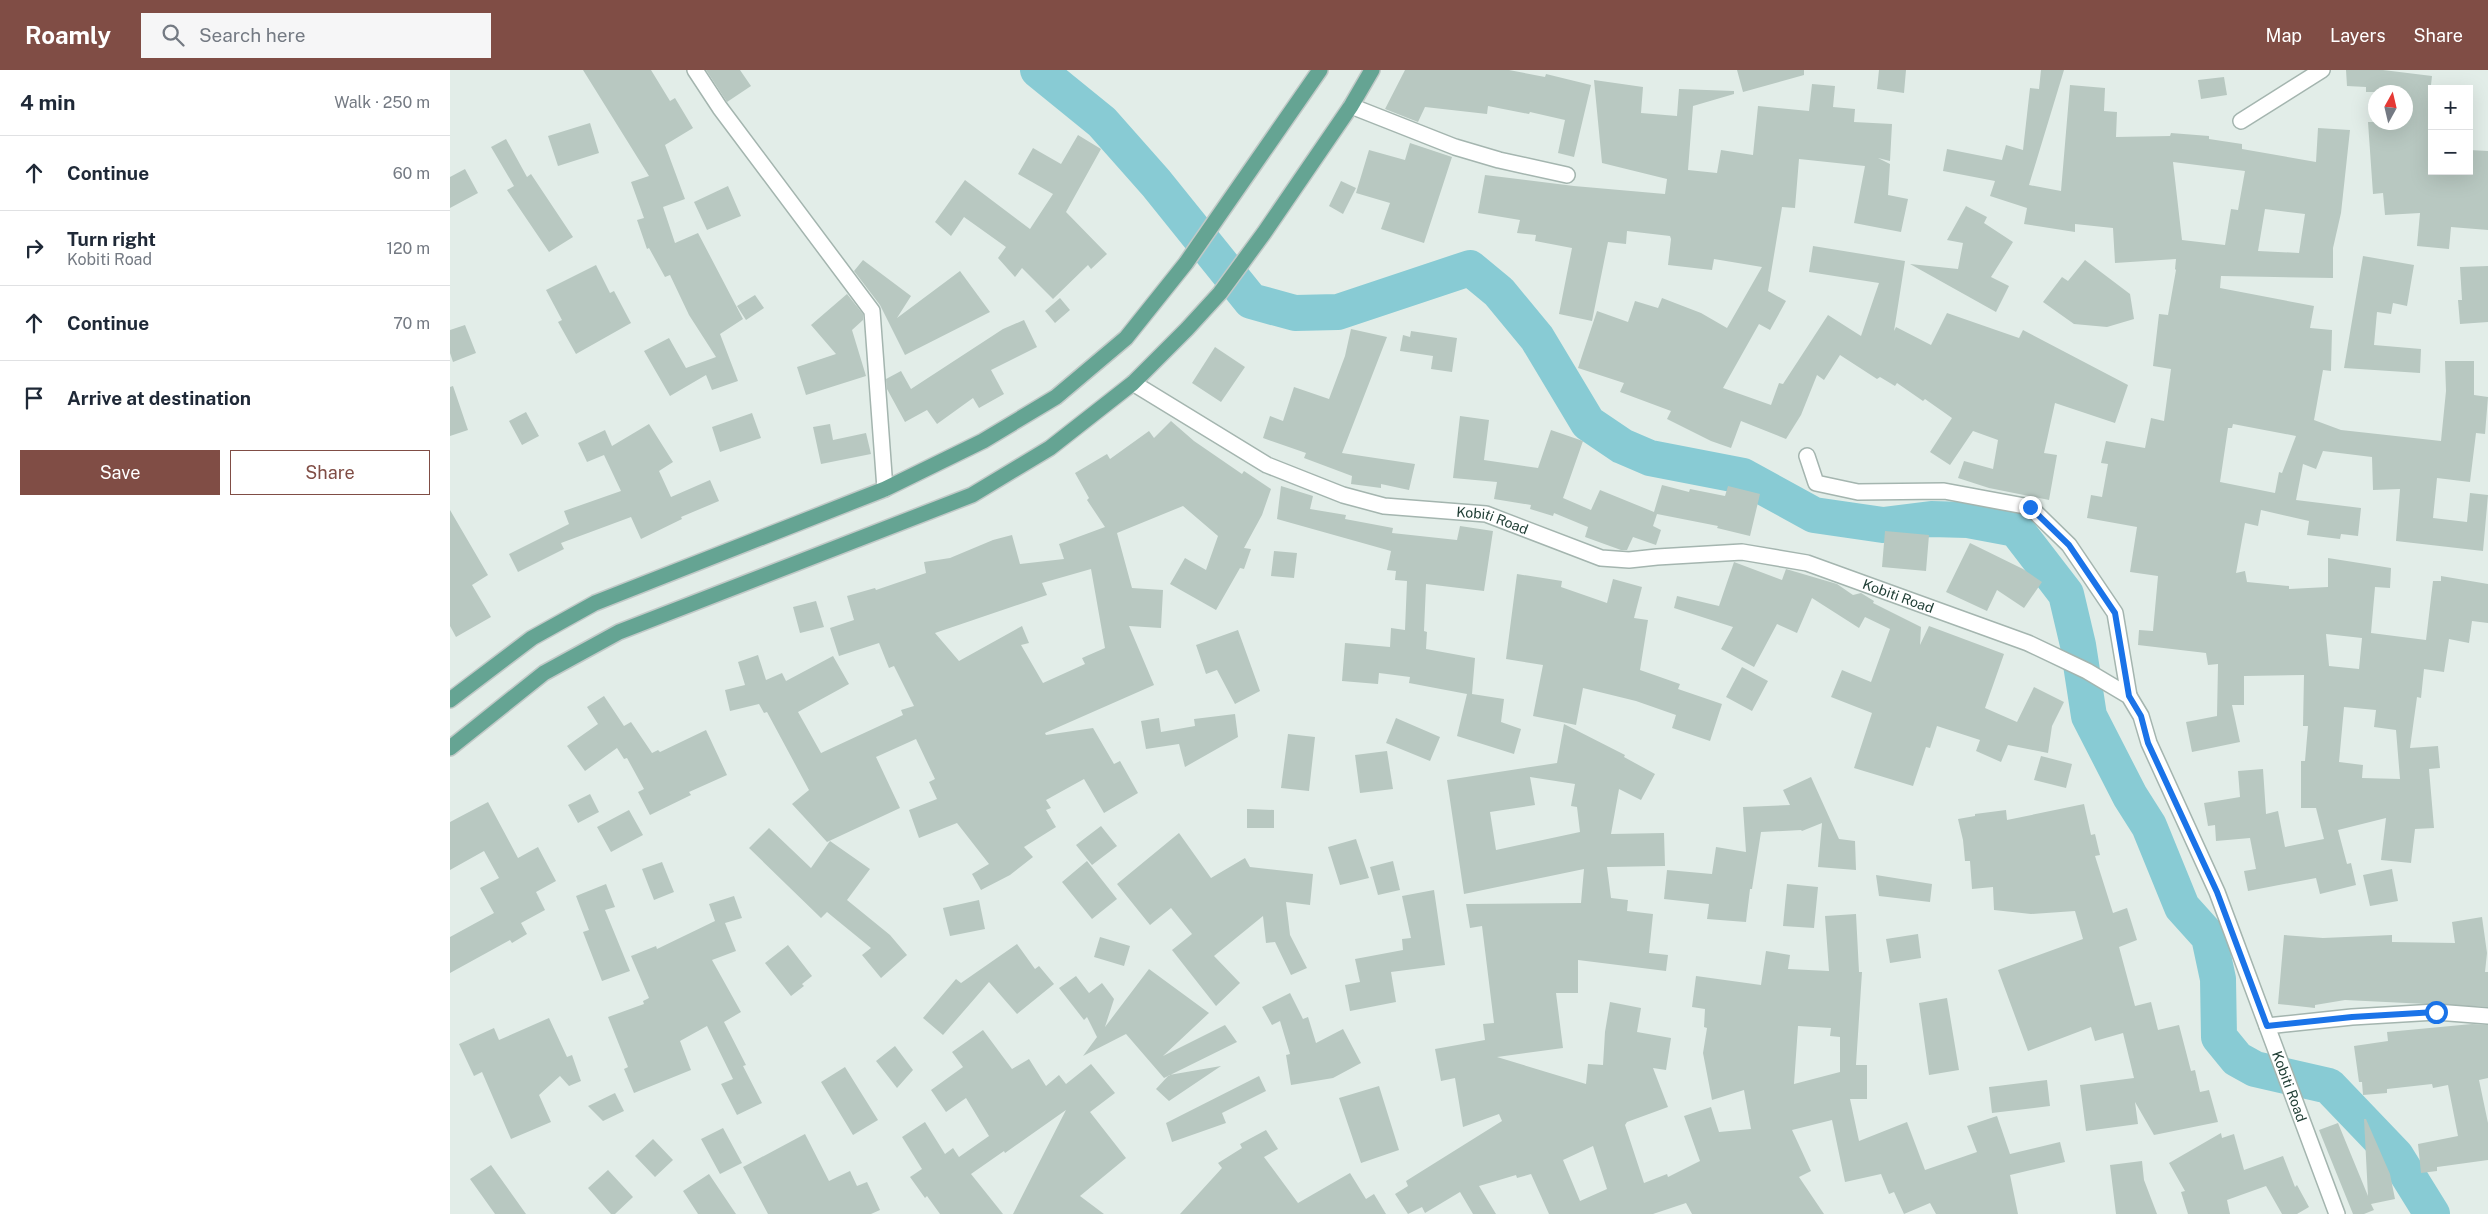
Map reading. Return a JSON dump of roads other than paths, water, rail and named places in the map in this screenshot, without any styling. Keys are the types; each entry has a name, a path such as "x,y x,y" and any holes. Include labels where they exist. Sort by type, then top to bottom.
{"main road":[{"path":"450,700 532,638 595,603 885,489 983,441 1056,397 1126,338 1186,263 1320,70"},
{"path":"450,748 544,673 619,632 972,494 1050,448 1133,383 1220,293 1264,233 1350,106 1372,70"}],"street":[{"path":"695,70 720,108 872,311 885,489"},
{"path":"2241,121 2322,70"},
{"path":"1350,106 1455,147 1499,160 1568,175"},
{"name":"Kobiti Road","path":"1133,383 1267,465 1343,495 1384,506 1486,514 1601,558 1629,560 1742,552 1807,563 1947,612 2028,643 2081,668 2129,696 2141,716 2148,743 2217,892 2337,1214"},
{"path":"1807,456 1816,483 1858,492 1944,491 2030,507 2069,545 2115,613 2129,696"},
{"path":"2267,1026 2352,1017 2436,1012 2488,1016"}],"waterway":[{"path":"1038,70 1102,122 1156,183 1251,301 1295,313 1338,312 1470,268 1499,292 1537,338 1588,423 1622,446 1650,458 1743,476 1814,515 1883,525 1931,519 1968,520 2016,529 2066,594 2078,645 2089,716 2130,796 2149,826 2182,907 2209,937 2218,979 2219,1037 2237,1059 2255,1069 2329,1086 2396,1156 2432,1214"}]}
